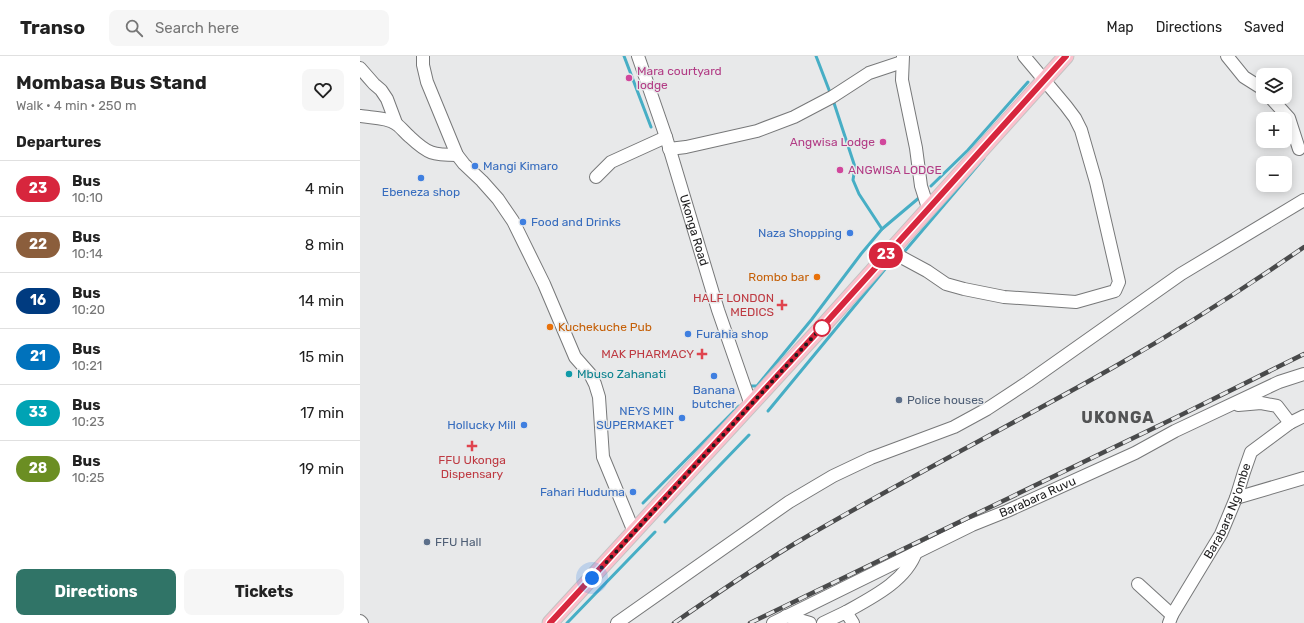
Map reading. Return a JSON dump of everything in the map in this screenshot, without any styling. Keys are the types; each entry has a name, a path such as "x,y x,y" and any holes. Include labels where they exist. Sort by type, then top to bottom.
{"main road":[{"path":"550,623 751,405 1066,56"}],"street":[{"path":"423,56 423,65 427,82 457,155 464,164 482,180 498,199 513,222 544,284 575,357 590,374 595,384 599,397 603,457 634,532"},
{"name":"Ukonga Road","path":"638,56 666,137 718,310 751,405"},
{"path":"890,251 927,271 946,284 964,289 998,295 1076,302 1114,291 1119,282 1096,182 1082,130 1075,118 1024,56"},
{"path":"1227,56 1244,77 1256,85"},
{"path":"669,149 686,147 757,131 794,117 832,97 869,73 903,59 902,80 916,148 921,186 928,208"},
{"path":"360,68 384,94 396,123 411,138 430,153 436,155 457,155"},
{"path":"1276,104 1289,118 1299,149"},
{"path":"360,116 385,119 396,123"},
{"path":"596,177 611,162 666,137"},
{"path":"617,623 789,502 845,470 870,458 954,427 987,408 1028,382 1181,274 1304,200"},
{"name":"Barabara Ruvu","path":"773,623 972,525 1007,511 1134,453 1279,382 1304,374"},
{"path":"1231,405 1261,403 1277,406 1299,421"},
{"name":"Barabara Ng'ombe","path":"1171,619 1221,534 1236,498 1252,452 1299,421"},
{"path":"1236,498 1304,478"},
{"path":"823,623 876,596 895,580 913,561 916,552"},
{"path":"1138,584 1171,619"},
{"path":"846,612 852,623"},
{"path":"786,616 810,623"}],"waterway":[{"path":"624,56 651,127"},
{"path":"816,56 831,95"},
{"path":"931,186 968,150 1028,82"},
{"path":"833,100 855,167 853,180 859,194 882,229"},
{"path":"902,253 984,158"},
{"path":"748,386 757,386 812,319 861,254 882,229 920,197"},
{"path":"768,411 895,257"},
{"path":"643,503 739,406"},
{"path":"665,522 749,435"},
{"path":"567,623 655,532"}],"railway":[{"path":"674,623 794,544 1138,353 1257,279 1304,247"},
{"path":"750,623 1304,354"}],"bus line":[{"name":"23","path":"550,623 823,326 1066,56"}],"place":[{"name":"Mara courtyard lodge","path":"629,78"},
{"name":"Angwisa Lodge","path":"883,142"},
{"name":"Mangi Kimaro","path":"475,166"},
{"name":"ANGWISA LODGE","path":"840,170"},
{"name":"Ebeneza shop","path":"421,178"},
{"name":"Food and Drinks","path":"523,222"},
{"name":"Naza Shopping","path":"850,233"},
{"name":"Rombo bar","path":"817,277"},
{"name":"HALF LONDON MEDICS","path":"782,305"},
{"name":"Kuchekuche Pub","path":"550,327"},
{"name":"Furahia shop","path":"688,334"},
{"name":"MAK PHARMACY","path":"702,354"},
{"name":"Mbuso Zahanati","path":"569,374"},
{"name":"Banana butcher","path":"714,376"},
{"name":"Police houses","path":"899,400"},
{"name":"NEYS MIN SUPERMAKET","path":"682,418"},
{"name":"Hollucky Mill","path":"524,425"},
{"name":"FFU Ukonga Dispensary","path":"472,446"},
{"name":"Fahari Huduma","path":"633,492"},
{"name":"FFU Hall","path":"427,542"}],"district":[{"name":"UKONGA","path":"1118,417"}],"route":[{"path":"592,578 823,326 822,328"}]}
